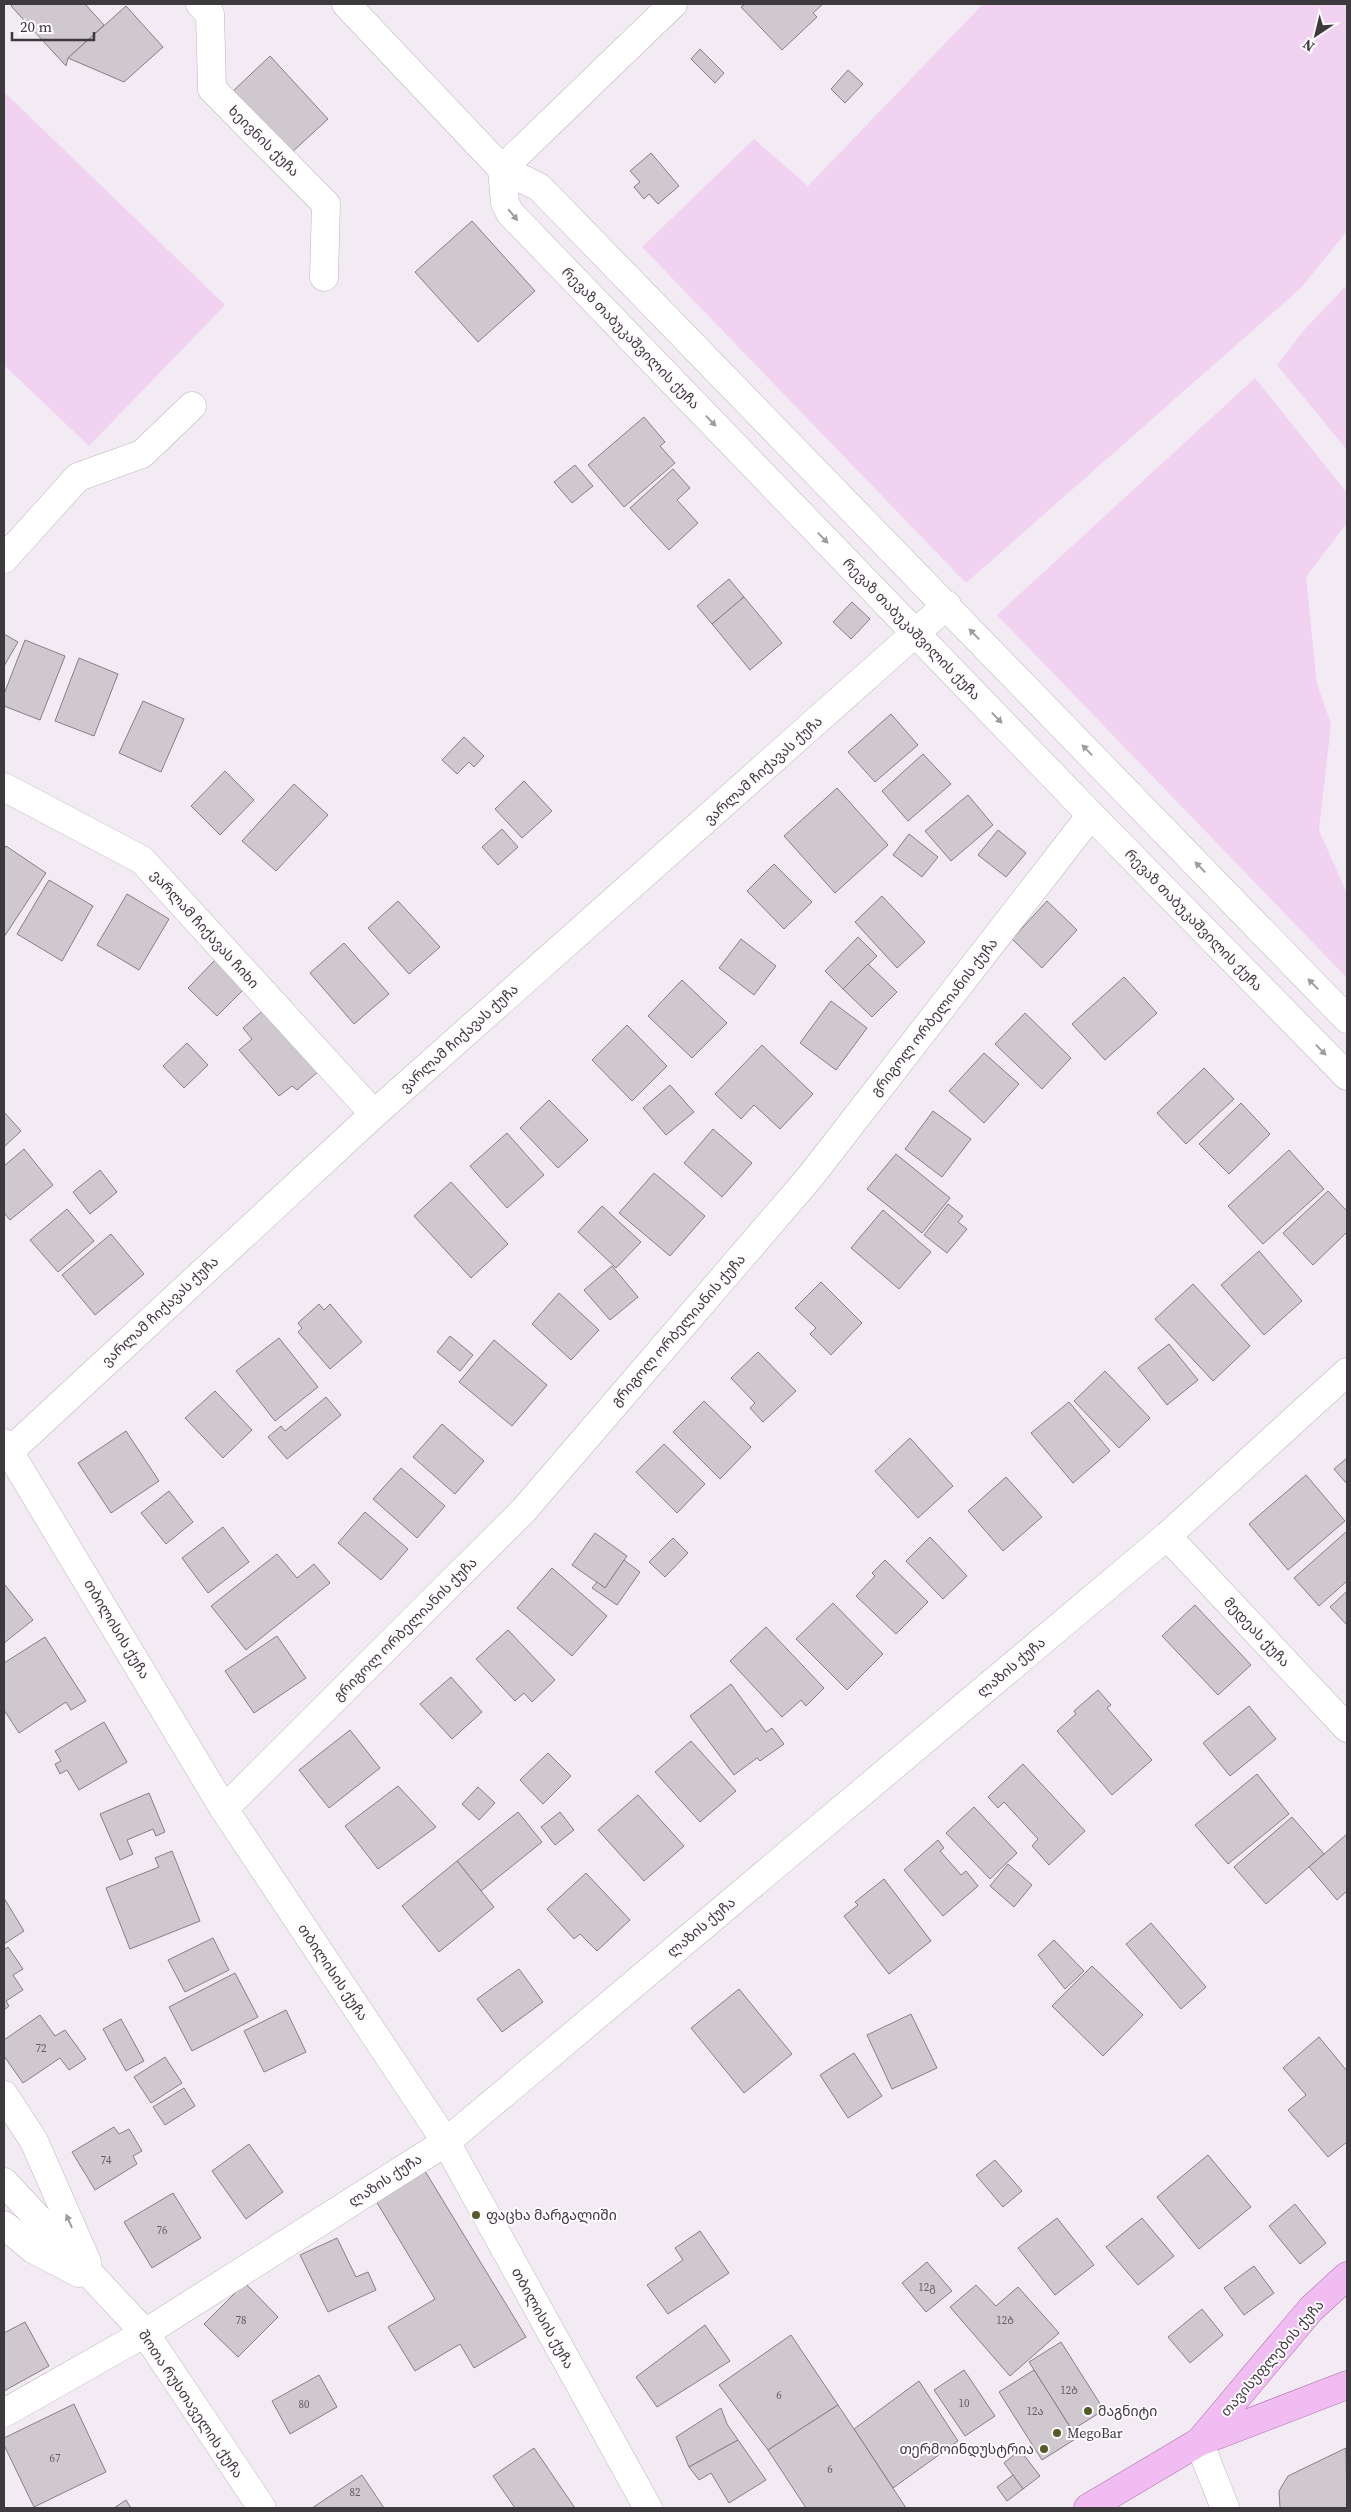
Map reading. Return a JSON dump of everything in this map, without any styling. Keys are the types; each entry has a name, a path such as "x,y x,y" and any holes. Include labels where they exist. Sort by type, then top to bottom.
{"main road":[{"name":"თავისუფლების ქუჩა","path":"1199,2442 1312,2309 1347,2276"},
{"path":"1088,2508 1199,2442 1347,2385"}],"street":[{"name":"ხეივნის ქუჩა","path":"200,4 210,14 212,88 326,204 324,278"},
{"path":"346,4 502,169 539,187 1347,1019"},
{"path":"502,169 673,4"},
{"name":"რევაზ თაბუკაშვილის ქუჩა","path":"502,169 505,203 510,213 1091,815 1347,1076"},
{"path":"4,559 78,477 142,454 192,406"},
{"name":"ვარლამ ჩიქავას ქუჩა","path":"7,1447 374,1114 947,605"},
{"name":"ვარლამ ჩიქავას ჩიხი","path":"4,787 142,860 374,1114"},
{"name":"გრიგოლ ორბელიანის ქუჩა","path":"224,1809 524,1510 810,1177 1091,815"},
{"name":"ლაზის ქუჩა","path":"4,2413 145,2333 446,2142 1166,1536 1347,1372"},
{"name":"თბილისის ქუჩა","path":"7,1447 224,1809 446,2142 648,2508"},
{"name":"მედეას ქუჩა","path":"1166,1536 1347,1728"},
{"name":"შოთა რუსთაველის ქუჩა","path":"4,2095 34,2141 96,2282"},
{"name":"შოთა რუსთაველის ქუჩა","path":"4,2182 145,2333 262,2508"},
{"path":"4,2225 33,2249 96,2282"},
{"path":"1199,2442 1225,2508"}],"shaded area":[{"path":"983,4 1347,4 1347,231 1301,288 966,583 642,247 754,139 808,186"},
{"path":"4,92 225,305 89,446 4,365"},
{"path":"1347,285 1347,450 1277,365 1304,330"},
{"path":"1255,378 1347,493 1347,523 1306,577 1317,684 1331,724 1319,830 1347,894 1347,978 997,615"}],"building":[{"path":"14,4 85,4 104,25 68,58 66,66 11,6"},
{"path":"745,4 823,4 813,13 817,17 782,50 741,7"},
{"path":"126,6 163,47 124,82 68,58"},
{"path":"700,49 724,73 715,83 691,59"},
{"path":"270,56 328,119 289,155 232,92"},
{"path":"848,70 863,84 845,103 831,89"},
{"path":"651,153 679,186 658,204 649,194 644,199 634,187 640,182 630,171"},
{"path":"472,221 535,291 478,342 415,272"},
{"path":"644,417 665,442 660,446 675,463 624,507 588,465"},
{"path":"575,465 593,486 572,503 554,482"},
{"path":"673,469 690,488 677,500 698,523 669,550 630,508"},
{"path":"729,579 744,597 712,624 697,606"},
{"path":"744,597 782,643 750,670 712,624"},
{"path":"852,602 870,619 851,639 833,622"},
{"path":"4,634 18,642 4,666"},
{"path":"25,640 65,656 40,720 4,706 4,694"},
{"path":"79,658 118,674 94,736 55,721"},
{"path":"143,701 184,719 161,772 119,753"},
{"path":"891,714 918,745 875,782 848,752"},
{"path":"464,737 484,756 474,767 469,762 457,774 442,760"},
{"path":"923,754 951,784 908,821 882,791"},
{"path":"225,771 254,800 220,835 191,806"},
{"path":"524,781 552,811 522,838 495,809"},
{"path":"294,784 328,815 276,871 242,841"},
{"path":"837,788 888,845 835,893 784,836"},
{"path":"968,795 993,825 951,861 925,831"},
{"path":"502,829 518,847 498,865 482,847"},
{"path":"998,830 1026,853 1006,877 978,855"},
{"path":"909,834 938,857 922,877 893,855"},
{"path":"6,846 46,873 4,937 4,849"},
{"path":"774,864 812,902 784,929 747,891"},
{"path":"49,880 93,906 62,961 17,934"},
{"path":"127,894 169,919 139,970 97,945"},
{"path":"882,896 925,942 897,968 855,922"},
{"path":"398,901 440,947 409,974 368,928"},
{"path":"1047,901 1077,930 1042,968 1012,939"},
{"path":"858,937 877,956 843,989 825,971"},
{"path":"741,939 776,966 754,995 719,968"},
{"path":"344,943 389,994 354,1024 310,973"},
{"path":"216,959 246,987 217,1016 188,988"},
{"path":"868,964 897,992 872,1017 843,989"},
{"path":"1124,977 1157,1013 1105,1060 1072,1024"},
{"path":"682,980 727,1023 692,1058 648,1016"},
{"path":"831,1001 867,1028 836,1070 800,1043"},
{"path":"267,1007 320,1070 297,1090 292,1086 279,1096 239,1050 252,1039 243,1028"},
{"path":"1025,1013 1071,1058 1042,1089 995,1044"},
{"path":"627,1025 667,1066 632,1101 592,1060"},
{"path":"187,1043 208,1065 184,1088 163,1066"},
{"path":"762,1045 813,1094 780,1129 754,1105 741,1119 715,1094"},
{"path":"984,1053 1019,1084 984,1123 949,1091"},
{"path":"1204,1068 1234,1099 1186,1144 1157,1113"},
{"path":"670,1085 694,1112 666,1135 643,1108"},
{"path":"549,1100 588,1140 558,1168 520,1128"},
{"path":"1241,1103 1270,1134 1229,1174 1199,1144"},
{"path":"933,1111 971,1139 942,1177 905,1149"},
{"path":"4,1112 21,1131 4,1147"},
{"path":"713,1129 752,1163 722,1197 684,1163"},
{"path":"507,1133 544,1175 507,1208 470,1166"},
{"path":"24,1149 53,1185 10,1220 4,1213 4,1166"},
{"path":"1289,1150 1324,1189 1263,1244 1228,1206"},
{"path":"896,1154 950,1198 922,1233 867,1189"},
{"path":"100,1170 117,1192 90,1214 73,1192"},
{"path":"654,1173 705,1216 670,1256 619,1213"},
{"path":"451,1182 508,1244 471,1278 414,1216"},
{"path":"1328,1191 1347,1211 1347,1232 1313,1265 1283,1233"},
{"path":"948,1204 963,1216 958,1222 967,1229 947,1253 924,1235"},
{"path":"602,1206 641,1242 616,1268 578,1232"},
{"path":"67,1209 94,1241 58,1272 30,1240"},
{"path":"883,1210 931,1252 899,1289 851,1248"},
{"path":"111,1234 144,1274 95,1315 62,1275"},
{"path":"1259,1251 1302,1301 1264,1335 1221,1285"},
{"path":"612,1266 638,1297 610,1320 584,1290"},
{"path":"821,1282 862,1323 831,1355 810,1334 816,1328 795,1308"},
{"path":"1193,1284 1250,1346 1213,1381 1155,1319"},
{"path":"559,1293 599,1330 571,1360 532,1324"},
{"path":"319,1304 324,1310 330,1304 362,1342 330,1369 298,1332 302,1328 298,1323"},
{"path":"450,1336 473,1355 460,1371 437,1352"},
{"path":"279,1338 318,1387 275,1421 236,1371"},
{"path":"494,1340 547,1385 512,1426 459,1382"},
{"path":"1169,1344 1198,1380 1167,1405 1138,1368"},
{"path":"758,1352 796,1391 763,1422 750,1408 755,1403 731,1378"},
{"path":"1105,1371 1150,1418 1119,1448 1074,1401"},
{"path":"215,1391 252,1430 223,1458 185,1418"},
{"path":"326,1397 341,1415 287,1459 268,1437 281,1426 285,1431"},
{"path":"704,1401 751,1447 720,1479 673,1432"},
{"path":"1069,1402 1110,1451 1073,1483 1031,1433"},
{"path":"442,1424 484,1461 455,1494 413,1457"},
{"path":"126,1431 159,1481 111,1513 78,1463"},
{"path":"910,1438 953,1486 918,1518 875,1471"},
{"path":"664,1444 705,1484 677,1513 636,1472"},
{"path":"1347,1458 1347,1484 1334,1469"},
{"path":"401,1468 445,1506 417,1538 373,1499"},
{"path":"1306,1475 1345,1521 1288,1570 1249,1524"},
{"path":"1006,1477 1042,1517 1003,1551 968,1511"},
{"path":"169,1491 193,1522 166,1544 141,1513"},
{"path":"365,1512 408,1549 381,1580 338,1543"},
{"path":"223,1527 249,1562 208,1593 182,1558"},
{"path":"1347,1531 1347,1581 1319,1606 1294,1578"},
{"path":"595,1533 627,1556 605,1588 572,1565"},
{"path":"930,1537 967,1576 943,1599 906,1561"},
{"path":"673,1538 688,1553 665,1577 649,1562"},
{"path":"277,1554 297,1578 314,1564 330,1583 246,1650 211,1606"},
{"path":"624,1560 640,1572 617,1605 592,1588 597,1582 605,1588"},
{"path":"885,1560 928,1602 896,1634 856,1596 875,1576 872,1573"},
{"path":"552,1568 607,1616 572,1656 517,1608"},
{"path":"4,1586 33,1620 4,1643"},
{"path":"1347,1591 1347,1625 1330,1607"},
{"path":"833,1603 883,1654 847,1690 796,1639"},
{"path":"1195,1605 1251,1665 1218,1695 1162,1636"},
{"path":"766,1627 824,1688 806,1706 801,1700 782,1717 730,1661"},
{"path":"508,1630 555,1680 532,1702 524,1693 515,1701 476,1659"},
{"path":"277,1636 306,1678 254,1713 225,1671"},
{"path":"45,1637 86,1701 71,1710 66,1702 19,1733 4,1710 4,1663"},
{"path":"451,1677 482,1712 452,1739 420,1704"},
{"path":"731,1684 766,1732 772,1728 784,1744 760,1761 757,1758 734,1775 690,1716"},
{"path":"1098,1690 1111,1705 1107,1708 1152,1760 1112,1795 1057,1731 1076,1714 1074,1711"},
{"path":"1249,1706 1276,1739 1230,1776 1203,1743"},
{"path":"104,1722 127,1762 79,1790 67,1770 60,1774 55,1764 61,1761 55,1751"},
{"path":"350,1730 380,1768 329,1808 299,1770"},
{"path":"691,1741 736,1791 700,1822 655,1772"},
{"path":"548,1753 571,1776 543,1804 520,1780"},
{"path":"1023,1764 1085,1831 1049,1865 1032,1846 1038,1839 1004,1802 998,1808 988,1797"},
{"path":"1257,1774 1289,1814 1228,1864 1195,1825"},
{"path":"398,1786 436,1827 378,1869 345,1826"},
{"path":"478,1787 495,1803 479,1820 462,1804"},
{"path":"149,1793 165,1832 156,1836 153,1829 127,1840 133,1854 120,1860 100,1814"},
{"path":"638,1795 684,1846 644,1881 598,1830"},
{"path":"974,1807 1017,1853 990,1879 946,1833"},
{"path":"518,1812 542,1842 481,1891 457,1861"},
{"path":"560,1812 574,1830 555,1845 541,1827"},
{"path":"1292,1817 1324,1854 1266,1904 1234,1867"},
{"path":"1347,1834 1347,1891 1337,1900 1309,1867"},
{"path":"938,1840 944,1848 940,1851 961,1875 966,1871 978,1886 943,1916 904,1870"},
{"path":"172,1851 200,1921 130,1949 106,1888 159,1867 155,1858"},
{"path":"457,1861 494,1907 439,1952 402,1906"},
{"path":"1008,1864 1032,1885 1014,1907 990,1886"},
{"path":"586,1873 630,1920 597,1951 580,1934 574,1939 547,1909"},
{"path":"884,1879 931,1941 889,1974 844,1916 858,1905 855,1902"},
{"path":"4,1898 24,1931 4,1944"},
{"path":"1151,1923 1206,1987 1181,2009 1126,1944"},
{"path":"213,1938 229,1970 185,1992 168,1960"},
{"path":"1054,1940 1084,1971 1065,1989 1038,1955"},
{"path":"8,1947 23,1969 13,1975 23,1990 6,2001 9,2006 4,2010 4,1950"},
{"path":"1092,1966 1143,2015 1103,2056 1052,2006"},
{"path":"519,1969 543,2002 502,2032 477,1999"},
{"path":"235,1973 258,2017 192,2051 169,2007"},
{"path":"739,1989 792,2054 744,2093 691,2028"},
{"path":"286,2010 306,2052 264,2072 244,2031"},
{"path":"911,2014 937,2068 892,2089 867,2035"},
{"path":"40,2015 55,2036 65,2030 86,2059 69,2070 60,2058 23,2083 4,2056 4,2040"},
{"path":"121,2019 144,2061 126,2071 103,2029"},
{"path":"1319,2037 1347,2071 1347,2142 1328,2157 1288,2110 1306,2095 1283,2068"},
{"path":"854,2053 882,2096 848,2118 820,2075"},
{"path":"165,2057 182,2083 151,2103 134,2077"},
{"path":"184,2088 195,2106 165,2125 153,2107"},
{"path":"114,2127 119,2134 129,2129 142,2151 133,2156 137,2164 95,2190 72,2152"},
{"path":"249,2144 283,2192 246,2219 212,2171"},
{"path":"1208,2155 1251,2207 1199,2249 1157,2197"},
{"path":"995,2160 1022,2191 1003,2207 976,2175"},
{"path":"425,2171 526,2337 474,2368 460,2344 415,2371 388,2327 435,2299 376,2201"},
{"path":"173,2193 201,2238 152,2268 124,2222"},
{"path":"1295,2204 1326,2243 1300,2264 1269,2226"},
{"path":"1057,2218 1094,2265 1055,2295 1018,2248"},
{"path":"1142,2218 1174,2256 1138,2285 1106,2247"},
{"path":"700,2231 729,2273 668,2314 647,2285 683,2260 675,2248"},
{"path":"337,2238 356,2277 368,2272 376,2290 328,2312 300,2255"},
{"path":"927,2262 952,2291 926,2312 902,2283"},
{"path":"1254,2266 1274,2293 1244,2315 1224,2288"},
{"path":"245,2283 278,2317 238,2357 204,2324"},
{"path":"976,2285 996,2306 1018,2287 1059,2333 1010,2376 950,2307"},
{"path":"1202,2309 1223,2335 1190,2363 1168,2337"},
{"path":"25,2322 49,2366 4,2391 4,2333"},
{"path":"705,2325 730,2361 657,2407 636,2377"},
{"path":"791,2335 838,2405 768,2450 719,2385"},
{"path":"1061,2342 1104,2410 1072,2430 1029,2362"},
{"path":"964,2370 995,2416 965,2436 934,2390"},
{"path":"1034,2370 1077,2438 1042,2460 999,2392"},
{"path":"319,2375 337,2407 290,2434 272,2401"},
{"path":"919,2381 958,2441 893,2488 854,2429"},
{"path":"74,2404 106,2472 34,2507 4,2445 4,2438"},
{"path":"838,2405 906,2508 806,2508 768,2450"},
{"path":"721,2408 727,2424 738,2440 689,2467 676,2437"},
{"path":"738,2440 766,2480 729,2503 711,2473 699,2480 689,2467"},
{"path":"534,2448 575,2508 515,2508 493,2476"},
{"path":"1346,2448 1347,2508 1280,2508 1279,2491 1288,2476"},
{"path":"1020,2450 1040,2476 1023,2489 1004,2463"},
{"path":"362,2475 384,2508 312,2508"},
{"path":"1013,2475 1023,2489 1007,2501 997,2487"},
{"path":"126,2500 131,2508 114,2508"}],"place":[{"name":"ფაცხა მარგალიში","path":"476,2215"},
{"name":"მაგნიტი","path":"1088,2411"},
{"name":"MegoBar","path":"1057,2433"},
{"name":"თერმოინდუსტრია","path":"1044,2449"}]}
